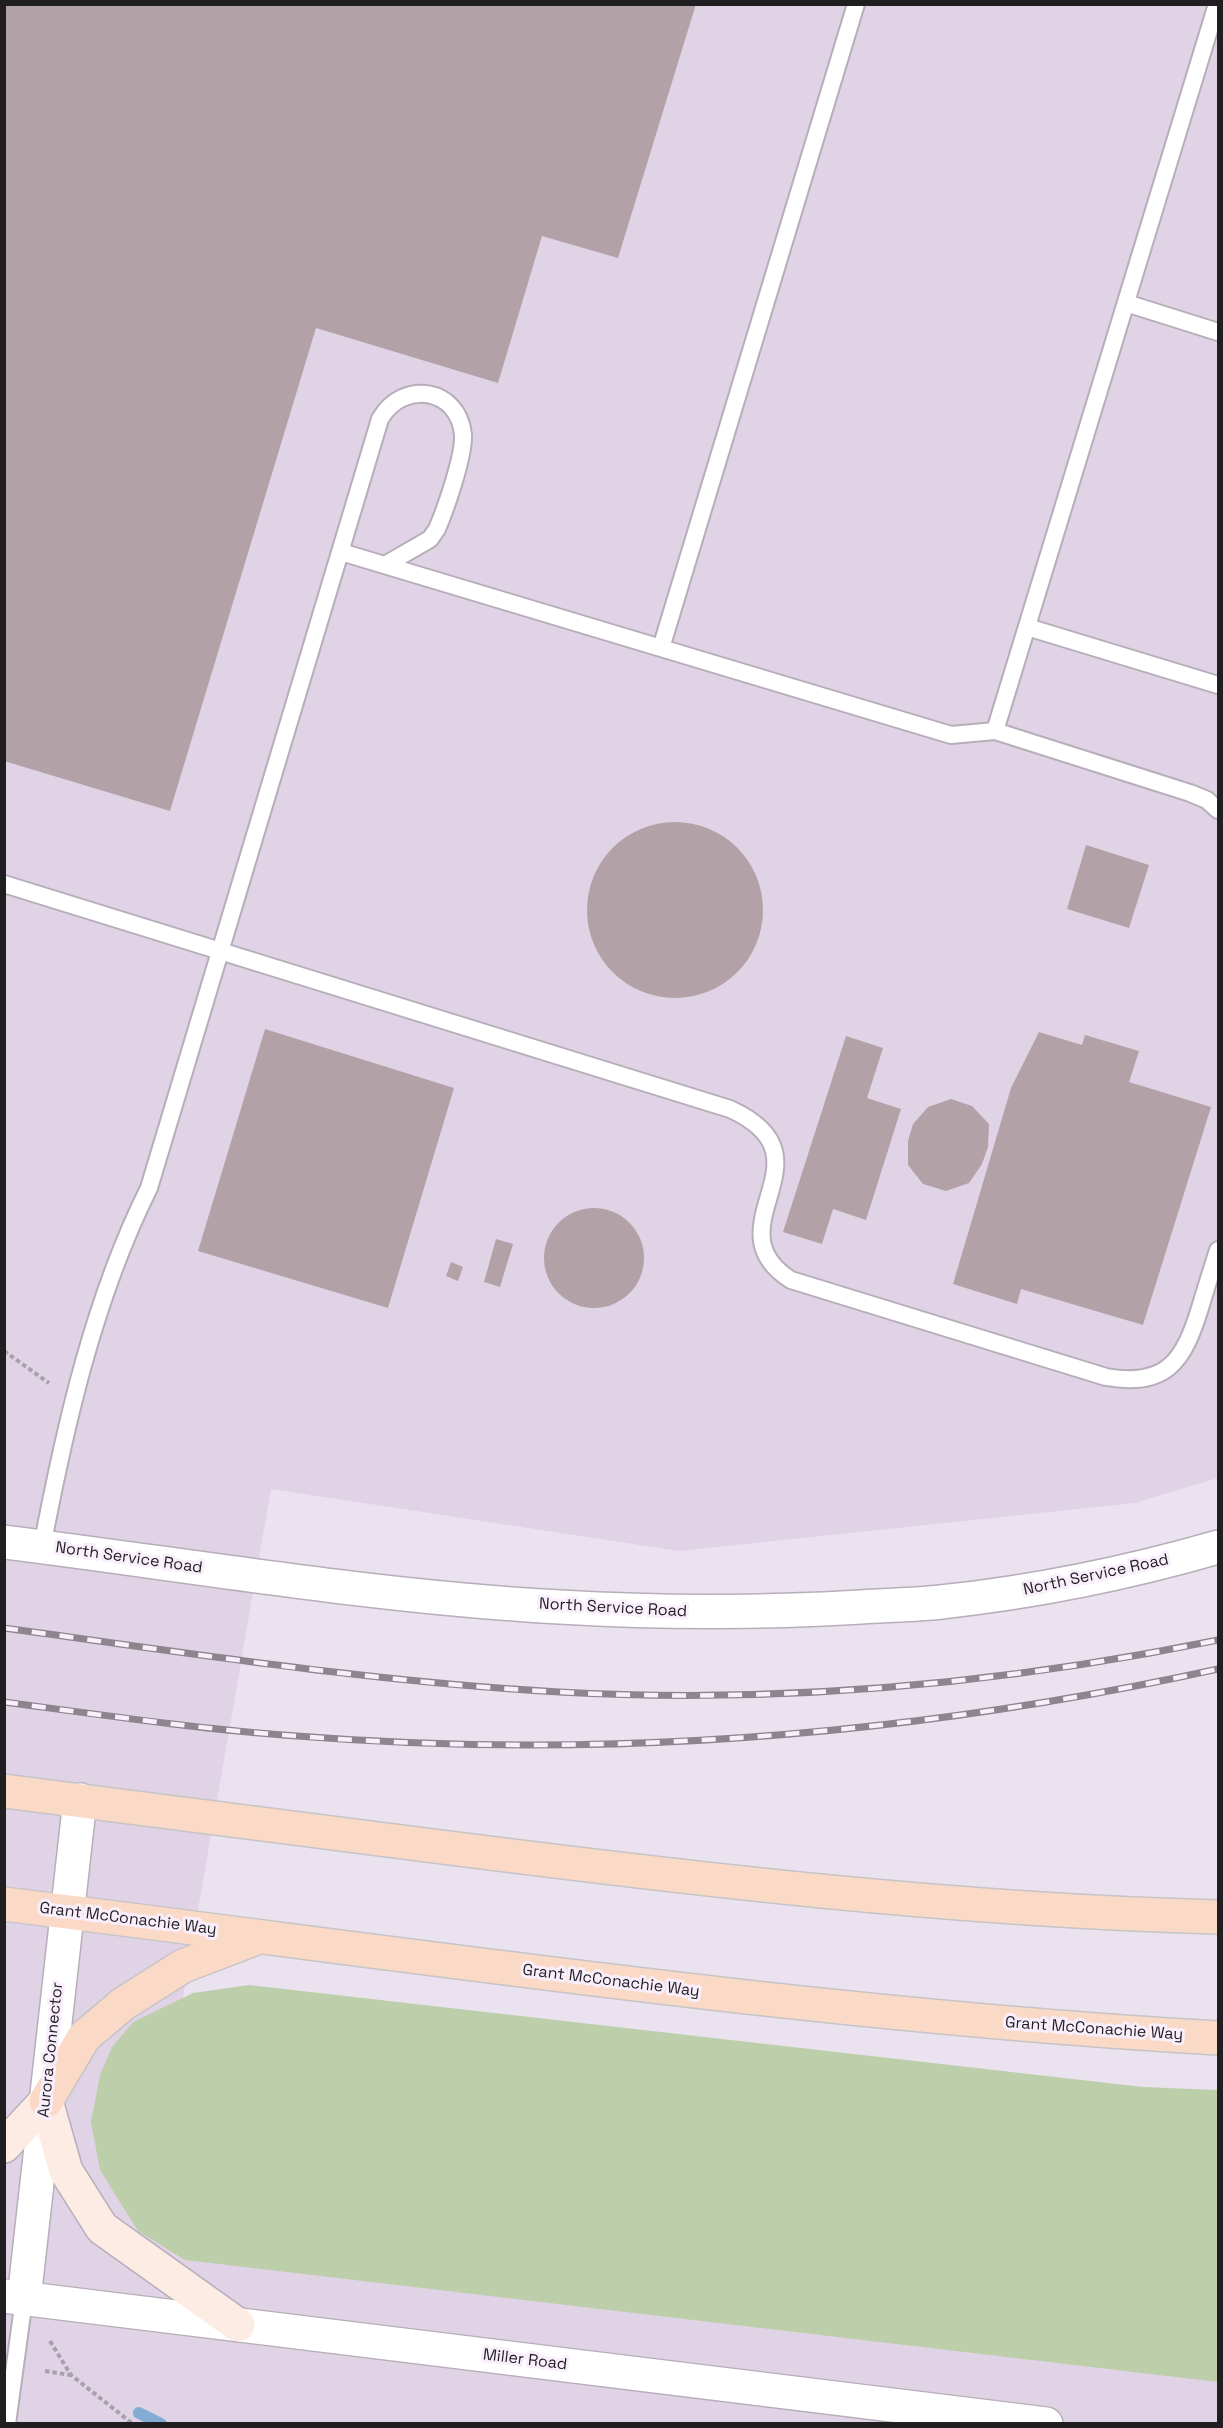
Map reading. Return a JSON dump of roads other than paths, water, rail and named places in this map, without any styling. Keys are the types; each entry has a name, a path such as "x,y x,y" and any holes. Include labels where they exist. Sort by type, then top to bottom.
{"main road":[{"path":"4,1791 694,1879 984,1905 1218,1917"},
{"name":"Grant McConachie Way","path":"4,1904 665,1988 825,2006 997,2023 1218,2038"},
{"path":"46,2101 84,2037 123,2004 183,1966 263,1936"}],"street":[{"name":"North Service Road","path":"4,1542 393,1592 557,1607 684,1612 811,1610 940,1602 1029,1590 1218,1547"},
{"name":"Aurora Connector","path":"14,2298 46,2101 80,1800"},
{"path":"4,2146 46,2101"},
{"path":"46,2101 66,2171 102,2228 238,2325"},
{"name":"Miller Road","path":"14,2298 1046,2424"}],"lane":[{"path":"662,648 856,4"},
{"path":"995,731 1217,4"},
{"path":"1126,303 1218,332"},
{"path":"42,1547 76,1389 126,1234 149,1188 380,419 393,402 404,395 417,393 430,395 441,399 458,416 462,447 437,529 430,539 385,565"},
{"path":"341,552 951,735 995,731 1190,793 1208,800 1218,810"},
{"path":"1027,627 1218,685"},
{"path":"4,884 708,1102 745,1116 764,1132 774,1150 776,1174 761,1226 761,1244 778,1271 791,1280 1106,1377 1129,1380 1147,1377 1165,1370 1179,1358 1190,1340 1218,1250"},
{"path":"7,2424 14,2298"}],"waterway":[{"path":"139,2413 161,2424"}],"railway":[{"path":"4,1628 350,1674 489,1687 642,1695 725,1695 890,1687 1055,1668 1218,1640"},
{"path":"4,1702 187,1726 297,1736 413,1743 529,1745 645,1743 875,1726 990,1711 1104,1692 1218,1669"}]}
